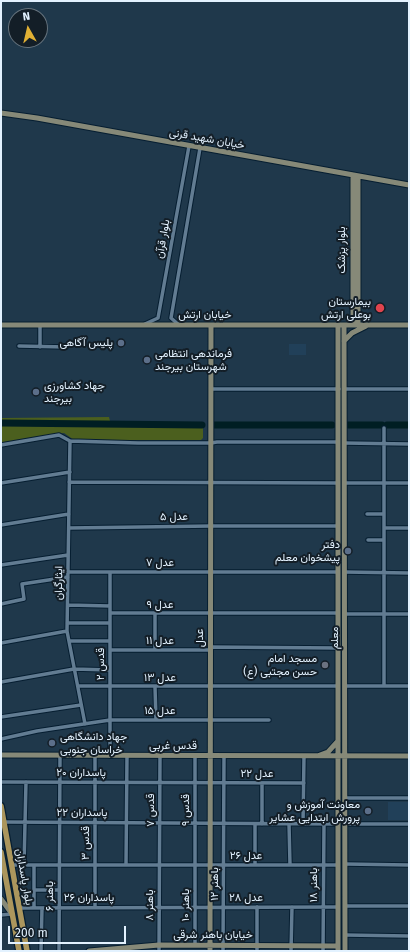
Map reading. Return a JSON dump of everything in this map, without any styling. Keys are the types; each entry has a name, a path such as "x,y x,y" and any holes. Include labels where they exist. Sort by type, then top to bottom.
{"main road":[{"name":"خیابان شهید قرنی","path":"1,113 37,118 409,186"},
{"name":"بلوار پزشک","path":"355,176 356,325"},
{"name":"عدل","path":"210,951 211,325"},
{"name":"معلم","path":"341,325 344,341 341,483 344,572 345,686 345,951"},
{"name":"معلم","path":"341,325 342,389"},
{"path":"344,341 352,333 372,325"},
{"name":"خیابان ارتش","path":"1,326 409,325"},
{"name":"معلم","path":"338,948 338,526 341,483"},
{"path":"319,756 328,752 338,741"},
{"name":"قدس غربی","path":"1,755 409,756"},
{"name":"بلوار پاسداران","path":"1,806 27,951"},
{"name":"بلوار پاسداران","path":"1,852 18,951"},
{"path":"1,899 12,914"},
{"name":"خیابان باهنر شرقی","path":"89,951 195,945 223,945 257,948 338,948"}],"street":[{"name":"بلوار قرآن","path":"142,325 158,318 189,146"},
{"name":"بلوار قرآن","path":"179,325 171,318 200,148"},
{"path":"40,325 40,347"},
{"path":"19,346 66,347"},
{"path":"211,389 409,389"},
{"path":"384,428 384,686"},
{"path":"1,446 58,436 70,441 138,443 274,442 409,444"},
{"name":"ایثارگران","path":"70,441 67,632 85,724"},
{"path":"3,483 70,472"},
{"path":"69,482 409,484"},
{"path":"1,525 69,514"},
{"path":"367,514 384,514"},
{"name":"عدل ۵","path":"69,528 338,526"},
{"path":"384,528 409,528"},
{"path":"368,540 384,540"},
{"path":"1,565 68,556"},
{"name":"عدل ۷","path":"68,572 338,572"},
{"name":"قدس ۲","path":"110,572 110,756"},
{"path":"344,572 409,573"},
{"path":"1,604 24,600 22,585 68,577"},
{"path":"68,605 110,606"},
{"name":"عدل ۹","path":"110,613 338,614"},
{"path":"155,614 155,650"},
{"path":"344,614 409,614"},
{"path":"67,624 110,624"},
{"path":"1,643 67,632"},
{"path":"69,641 110,641"},
{"name":"عدل ۱۱","path":"110,650 338,648"},
{"path":"1,682 74,669 110,670"},
{"name":"عدل ۱۳","path":"78,686 338,686"},
{"path":"345,686 409,686"},
{"path":"156,687 156,720"},
{"path":"1,717 81,705"},
{"name":"عدل ۱۵","path":"1,739 110,720 269,720"},
{"name":"باهنر ۶","path":"59,951 60,756"},
{"name":"قدس ۳","path":"95,756 95,907"},
{"path":"126,865 127,756"},
{"name":"قدس ۷","path":"159,865 160,756"},
{"name":"قدس ۹","path":"195,756 195,865"},
{"name":"باهنر ۱۲","path":"223,951 224,756"},
{"path":"303,824 304,756"},
{"name":"پاسداران ۲۰","path":"2,782 195,783"},
{"path":"24,865 26,782"},
{"name":"عدل ۲۲","path":"195,783 304,783"},
{"path":"262,783 262,824"},
{"path":"345,798 409,798"},
{"name":"پاسداران ۲۲","path":"4,822 338,824"},
{"path":"255,824 255,865"},
{"path":"289,824 290,865"},
{"name":"باهنر ۱۸","path":"323,948 324,824"},
{"path":"345,824 409,824"},
{"path":"34,864 34,908"},
{"path":"345,864 409,865"},
{"name":"عدل ۲۶","path":"12,865 338,865"},
{"name":"باهنر ۸","path":"159,865 159,948"},
{"name":"باهنر ۱۰","path":"195,865 195,945"},
{"path":"34,890 59,890"},
{"path":"345,906 409,906"},
{"name":"عدل ۲۸","path":"195,907 338,907"},
{"name":"پاسداران ۲۶","path":"19,908 195,907"},
{"path":"257,907 257,948"},
{"path":"291,948 292,907"},
{"path":"41,951 42,908"},
{"path":"1,915 12,914"},
{"path":"345,935 409,936"}],"shaded area":[{"path":"289,344 306,344 306,355 289,355"},
{"path":"388,802 409,802 409,820 388,820"}],"green space":[{"path":"109,417 110,421 203,424 203,438 201,440 74,440 64,433 1,443 1,418"}],"waterway":[{"path":"1,423 202,425"},
{"path":"213,425 332,425"},
{"path":"348,425 382,425"},
{"path":"387,425 409,425"}],"place":[{"name":"بیمارستان بوعلی ارتش","path":"380,308"},
{"name":"پلیس آگاهی","path":"121,343"},
{"name":"فرماندهی انتظامی شهرستان بیرجند","path":"147,360"},
{"name":"جهاد کشاورزی بیرجند","path":"36,392"},
{"name":"دفتر پیشخوان معلم","path":"348,551"},
{"name":"مسجد امام حسن مجتبی (ع)","path":"325,665"},
{"name":"جهاد دانشگاهی خراسان جنوبی","path":"52,743"},
{"name":"معاونت آموزش و پرورش ابتدایی عشایر","path":"368,811"}]}
